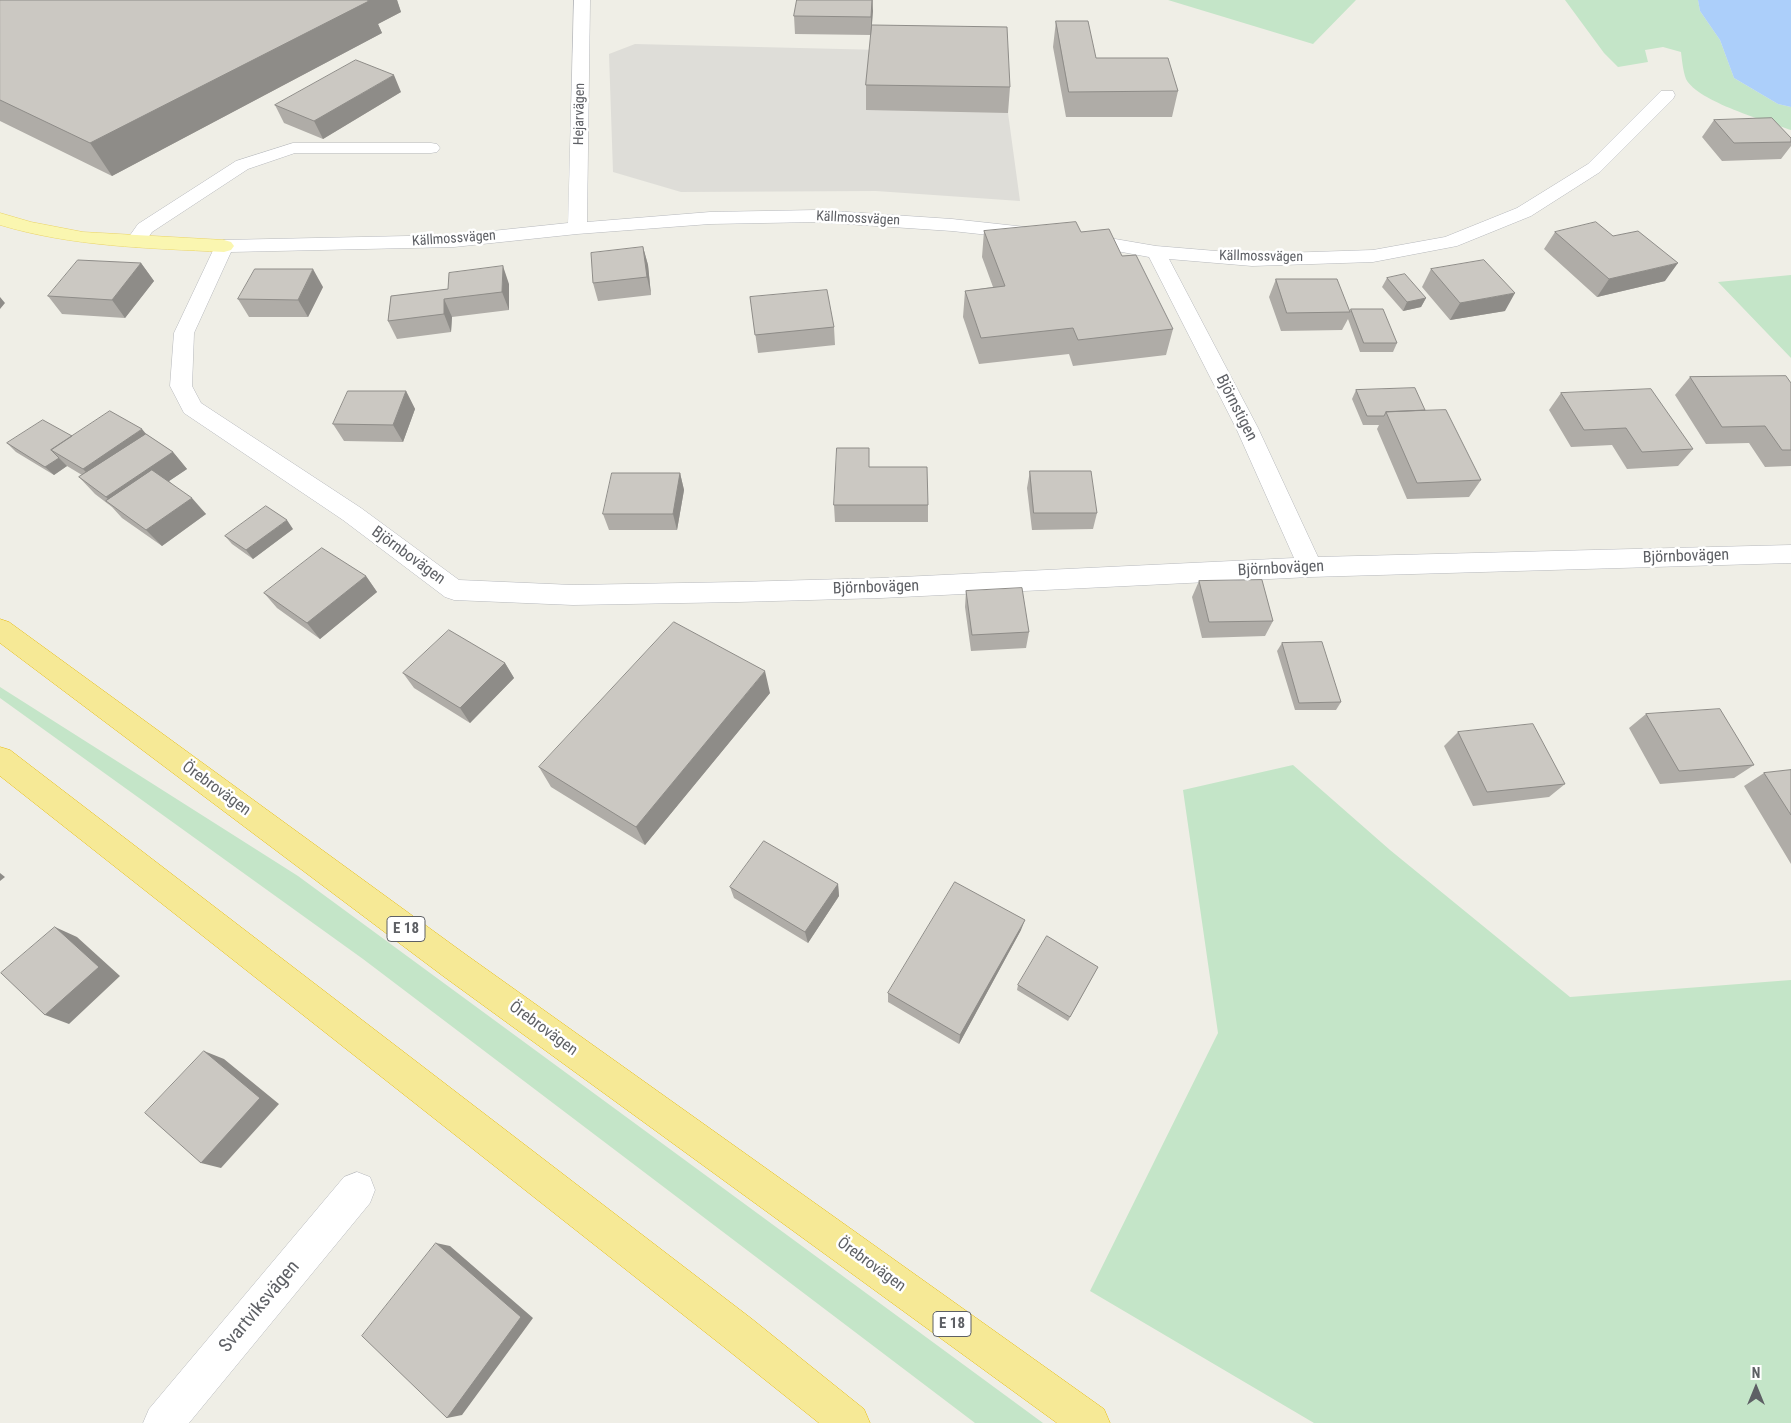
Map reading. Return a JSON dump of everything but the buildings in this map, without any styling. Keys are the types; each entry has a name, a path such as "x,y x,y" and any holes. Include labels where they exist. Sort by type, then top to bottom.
{"highway":[{"name":"Örebrovägen","path":"0,629 454,964 1090,1423"},
{"path":"0,759 738,1333 850,1423"}],"main road":[{"name":"Källmossvägen","path":"0,218 30,228 82,238 224,246"}],"street":[{"name":"Hejarvägen","path":"577,228 582,112 580,35 582,0"},
{"name":"Källmossvägen","path":"224,246 454,240 710,218 817,216 952,225 1086,240 1156,252 1252,260 1373,256 1450,242 1524,212 1594,168 1667,94"},
{"path":"136,241 145,228 242,165 293,148 431,148"},
{"name":"Björnbovägen","path":"224,246 184,333 181,386 192,408 352,514 454,590 573,595 738,592 881,588 1310,567 1791,554"},
{"name":"Björnstigen","path":"1156,252 1247,428 1310,567"},
{"name":"Svartviksvägen","path":"163,1423 356,1190"}],"shaded area":[{"path":"635,44 1005,53 1008,113 1020,201 876,191 681,192 613,172 609,54"}],"green space":[{"path":"1168,0 1356,0 1313,44"},
{"path":"1565,0 1698,0 1700,11 1720,40 1734,78 1778,104 1791,107 1791,130 1734,110 1704,95 1686,79 1681,52 1663,47 1645,50 1648,62 1618,67 1604,53"},
{"path":"1791,275 1791,358 1718,282"},
{"path":"0,687 298,876 1043,1423 975,1423 363,959 0,698"},
{"path":"1293,765 1390,850 1570,997 1791,980 1791,1423 1314,1423 1090,1291 1218,1033 1183,790"}],"water":[{"path":"1698,0 1791,0 1791,107 1778,104 1734,78 1720,40 1700,11"}]}
